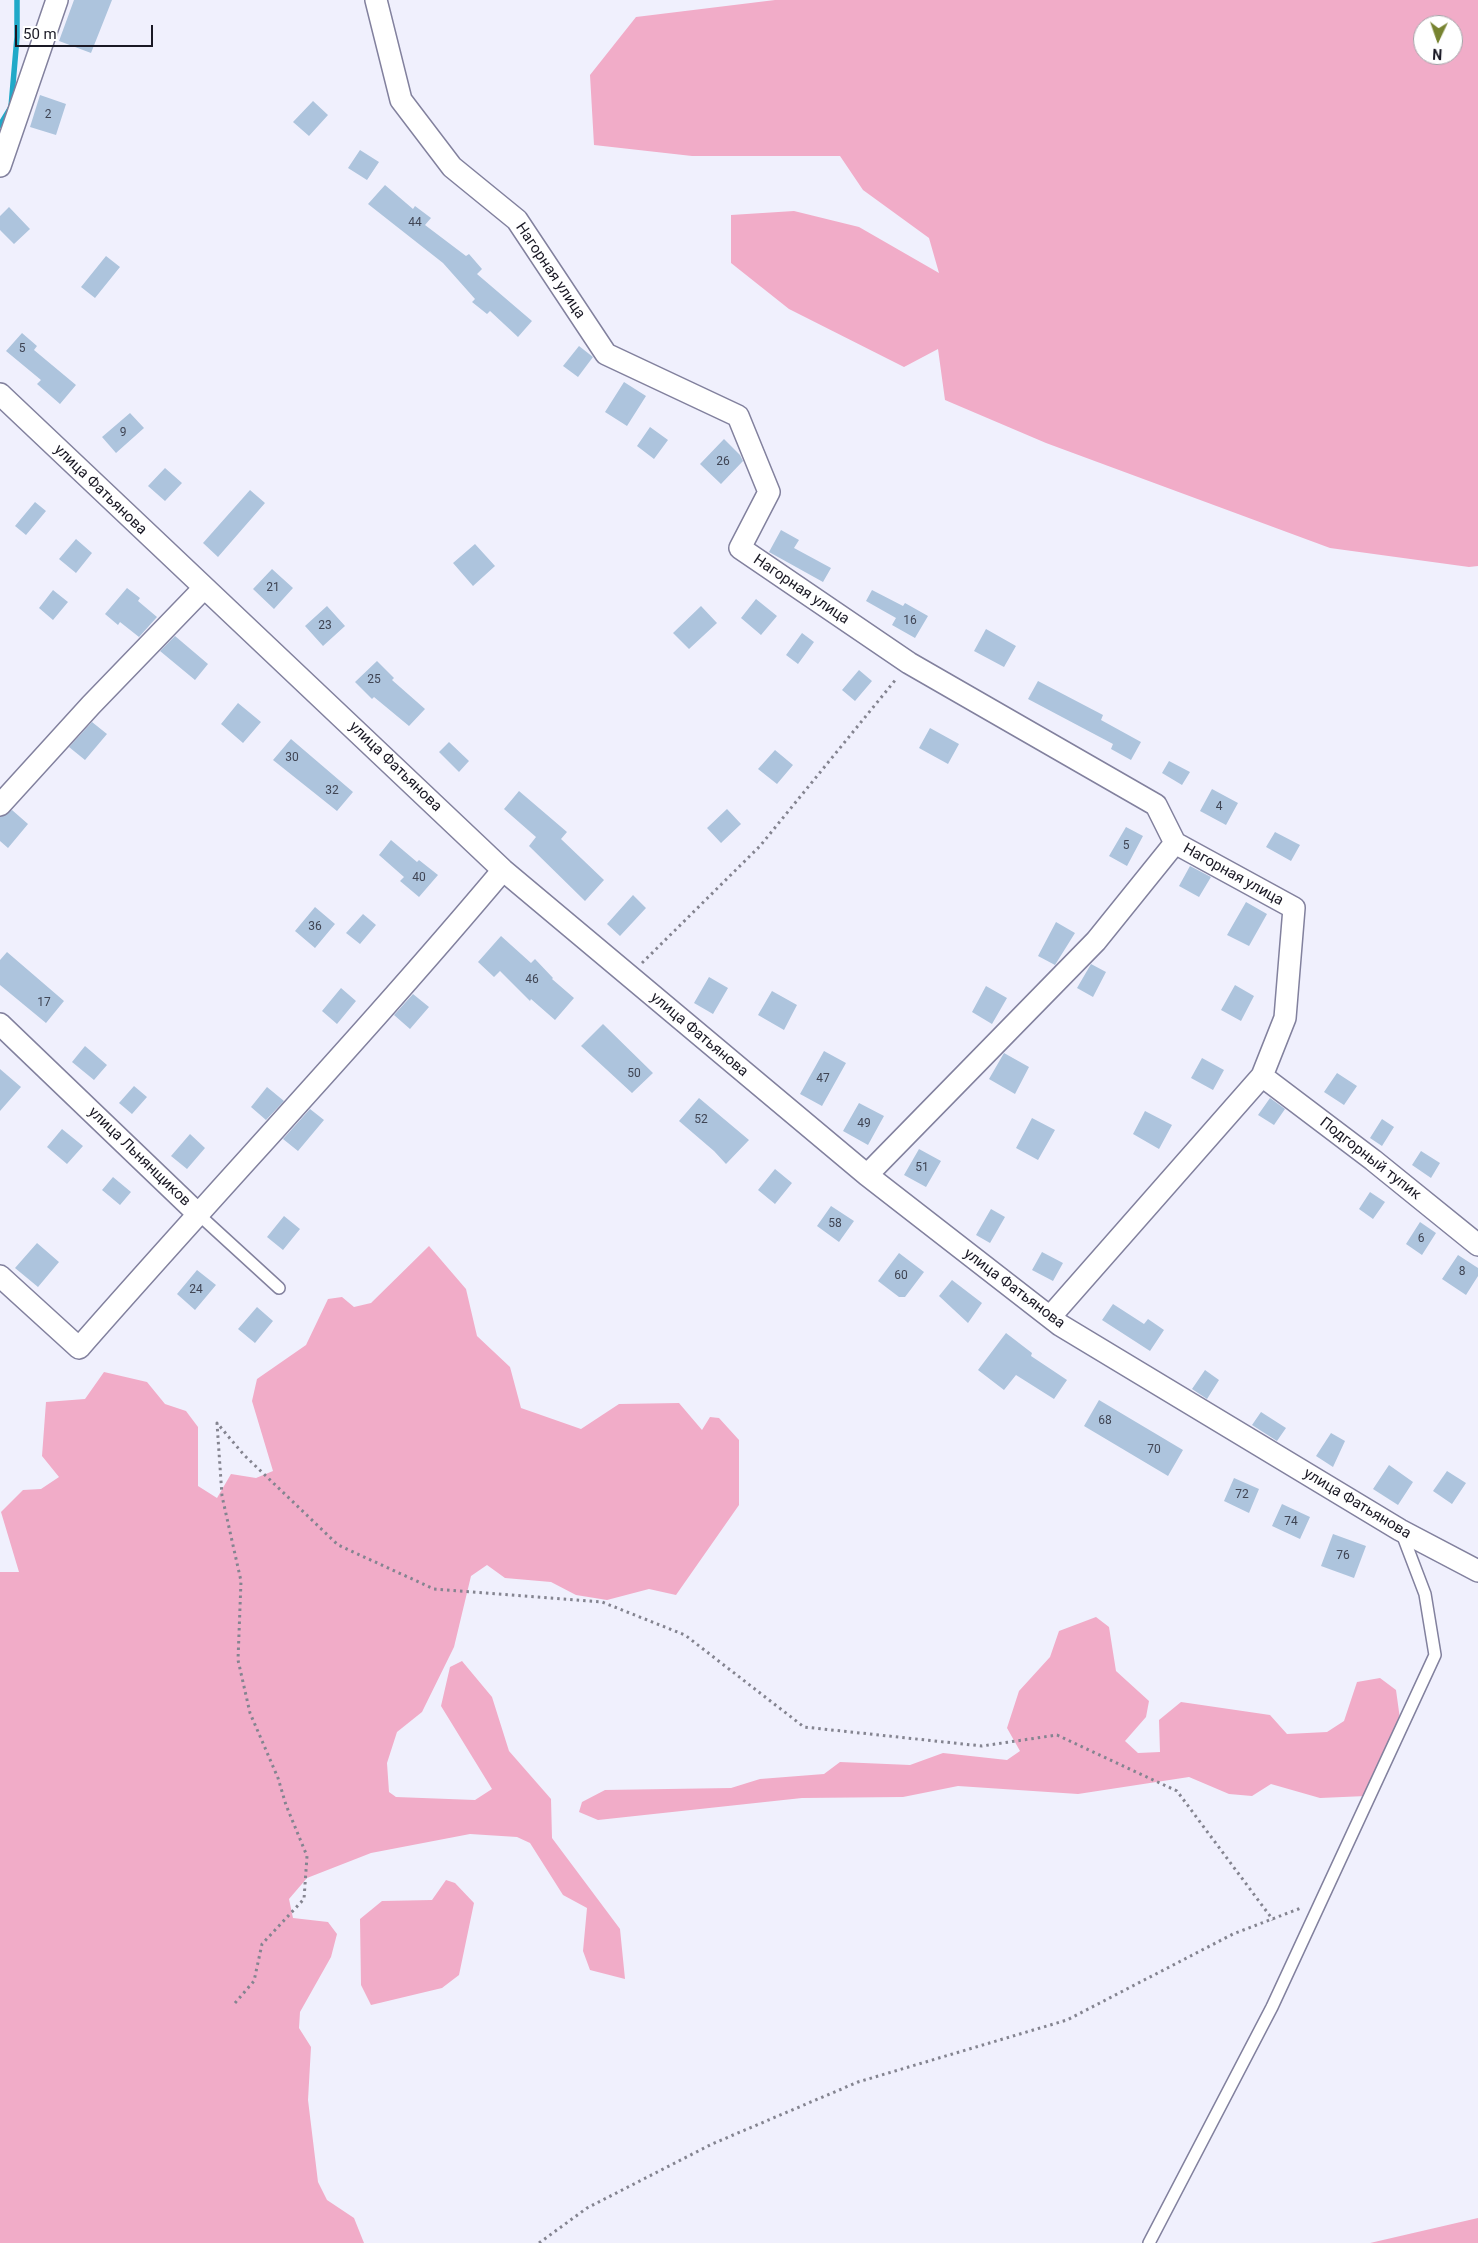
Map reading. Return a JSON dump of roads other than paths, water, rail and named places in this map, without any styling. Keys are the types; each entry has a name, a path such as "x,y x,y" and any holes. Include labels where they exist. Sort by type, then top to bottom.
{"street":[{"path":"0,166 57,0"},
{"name":"Нагорная улица","path":"376,0 401,100 452,167 517,220 606,354 738,416 768,492 740,548 909,663 1156,805 1175,843 1294,908 1285,1018 1262,1076"},
{"name":"улица Фатьянова","path":"0,394 503,870 867,1176 1050,1317 1400,1530 1478,1571"},
{"path":"0,804 91,705 204,588"},
{"path":"867,1176 1096,941 1175,843"},
{"path":"0,1276 79,1348 198,1212 445,938 503,870"},
{"name":"улица Льнянщиков","path":"0,1024 198,1212"},
{"path":"1050,1317 1262,1076"},
{"name":"Подгорный тупик","path":"1262,1076 1373,1160 1478,1245"}],"lane":[{"name":"улица Льнянщиков","path":"198,1212 279,1288"},
{"path":"1149,2243 1272,2007 1435,1655 1425,1594 1400,1530"}],"waterway":[{"path":"0,125 11,107 17,37 17,0"}]}
